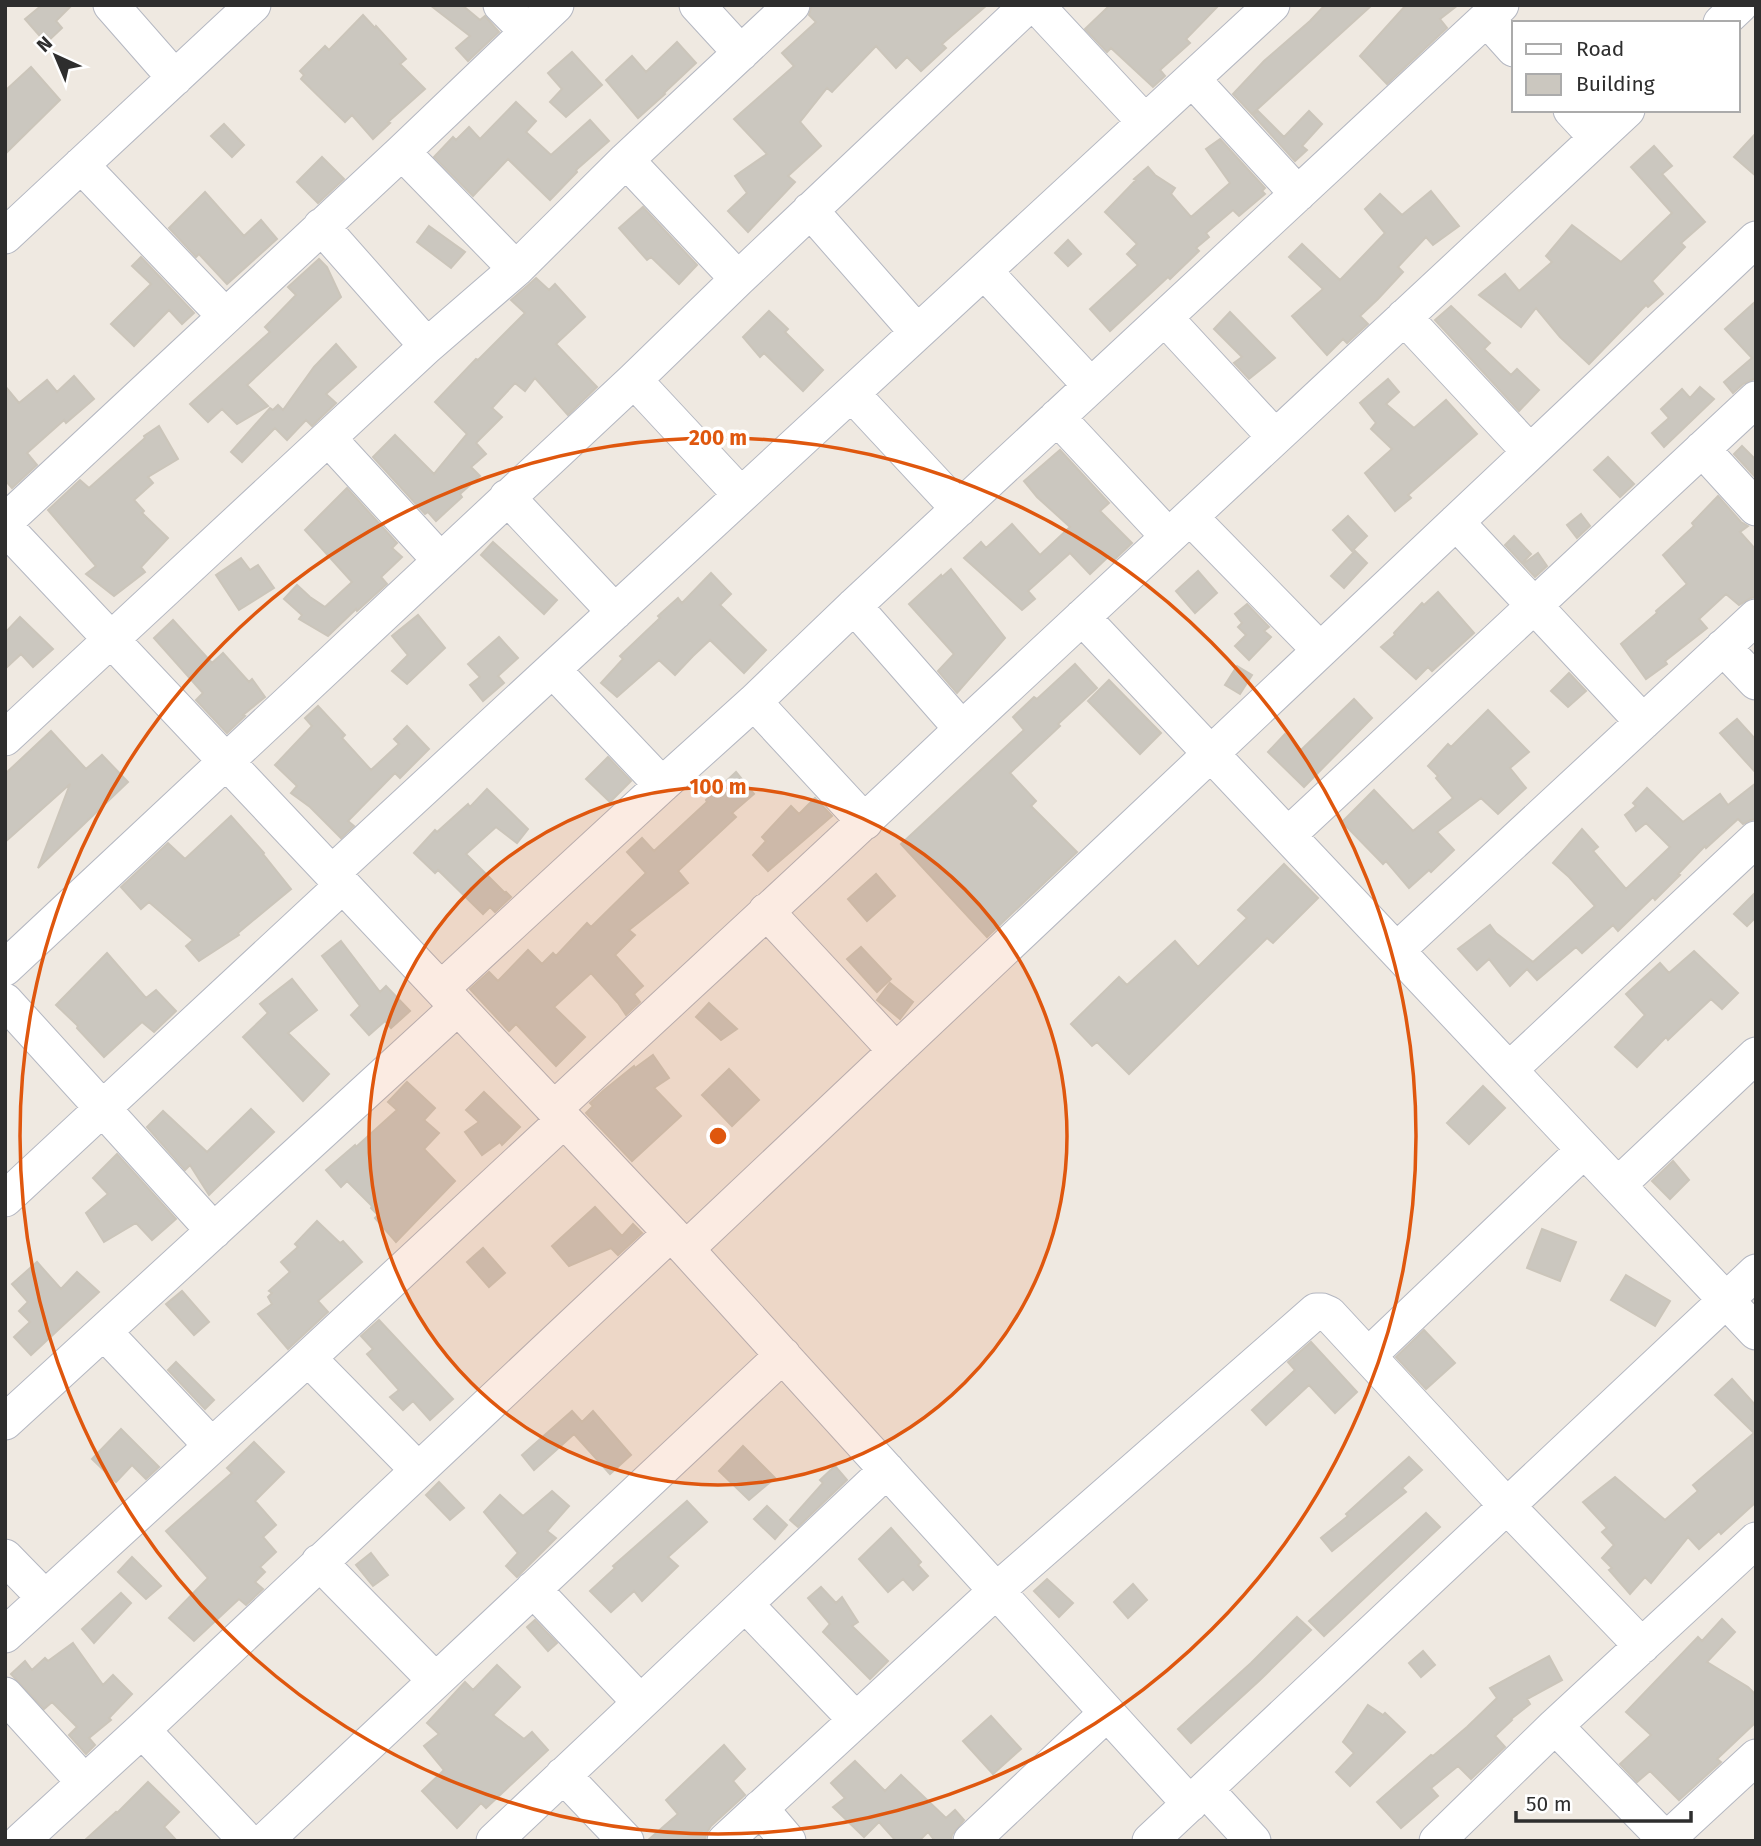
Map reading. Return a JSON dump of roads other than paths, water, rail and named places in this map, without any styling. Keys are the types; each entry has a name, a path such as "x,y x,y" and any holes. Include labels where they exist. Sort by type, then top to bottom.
{"street":[{"path":"111,5 175,78"},
{"path":"5,236 253,5"},
{"path":"500,5 528,32"},
{"path":"5,522 556,5"},
{"path":"697,5 741,52"},
{"path":"5,738 427,345 516,269 626,160 792,5"},
{"path":"5,968 634,380 1028,5"},
{"path":"1036,5 1145,122"},
{"path":"5,1199 102,1109 553,670 1272,5"},
{"path":"1723,21 1740,5 1756,22"},
{"path":"5,1422 214,1231 662,785 1494,12 1512,45"},
{"path":"1192,79 1298,194"},
{"path":"1573,112 1597,138"},
{"path":"5,1635 308,1358 766,911 865,822 1625,112"},
{"path":"402,152 516,269"},
{"path":"626,160 738,279"},
{"path":"81,165 225,316"},
{"path":"810,210 917,332"},
{"path":"321,226 427,345"},
{"path":"21,1841 418,1470 896,1051 1756,239"},
{"path":"984,271 1091,386"},
{"path":"1404,317 1530,452"},
{"path":"1165,318 1275,437"},
{"path":"634,380 741,495"},
{"path":"852,394 959,509"},
{"path":"1288,835 1756,399"},
{"path":"1057,417 1320,650"},
{"path":"328,439 440,559"},
{"path":"1702,449 1756,508"},
{"path":"507,497 615,612"},
{"path":"1456,522 1643,722"},
{"path":"5,527 679,1241 1107,1713 1198,1797 1253,1841"},
{"path":"854,606 962,729"},
{"path":"1082,617 1756,1332"},
{"path":"1397,950 1756,617"},
{"path":"1723,647 1756,682"},
{"path":"553,670 662,785"},
{"path":"754,702 865,822"},
{"path":"1509,1070 1755,842"},
{"path":"766,911 896,1051"},
{"path":"5,1001 214,1231"},
{"path":"1618,1185 1756,1055"},
{"path":"1368,1356 1584,1150"},
{"path":"1150,1841 1756,1272"},
{"path":"725,1841 996,1591 1316,1311 1329,1314 1507,1506 1642,1646"},
{"path":"104,1332 211,1446"},
{"path":"265,1841 783,1355"},
{"path":"308,1358 418,1470"},
{"path":"494,1841 887,1470"},
{"path":"1452,1836 1555,1726 1756,1540"},
{"path":"5,1557 45,1598"},
{"path":"319,1562 435,1680"},
{"path":"533,1589 640,1702"},
{"path":"745,1604 856,1720"},
{"path":"5,1695 84,1782"},
{"path":"971,1841 1107,1713"},
{"path":"1555,1726 1665,1840 1753,1765"},
{"path":"142,1730 247,1841"},
{"path":"564,1775 626,1841"},
{"path":"760,1808 788,1841"}]}
